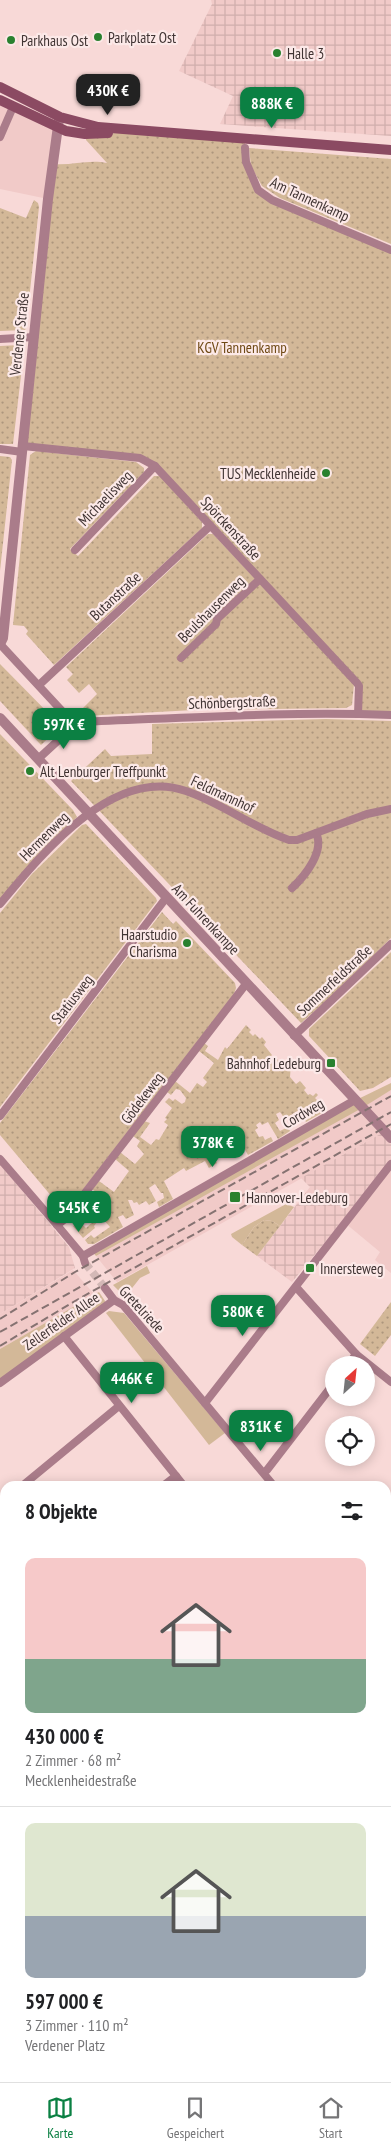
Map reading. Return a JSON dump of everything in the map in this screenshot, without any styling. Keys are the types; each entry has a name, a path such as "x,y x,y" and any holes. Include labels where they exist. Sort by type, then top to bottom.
{"main road":[{"path":"0,87 58,122"},
{"path":"0,100 13,107 58,122 85,134 152,132 391,150"}],"street":[{"path":"0,138 13,107"},
{"name":"Verdener Straße","path":"0,644 3,638 58,122"},
{"name":"Am Tannenkamp","path":"245,148 246,162 258,190 272,200 391,250"},
{"path":"0,339 34,337"},
{"name":"Spörckenstraße","path":"0,449 140,458 155,466 357,683 359,686 358,714"},
{"name":"Michaelisweg","path":"75,550 155,466"},
{"name":"Butanstraße","path":"39,685 210,526"},
{"name":"Beulshausenweg","path":"181,658 216,624 217,619 260,579"},
{"path":"0,644 75,725 38,759"},
{"name":"Schönbergstraße","path":"75,725 81,722 215,716 391,715"},
{"name":"Am Fuhrenkampe","path":"0,720 391,1138"},
{"name":"Feldmannhof","path":"88,812 132,790 161,785 188,791 289,840 296,840 367,814 391,809"},
{"name":"Hermenweg","path":"0,904 39,859 88,812"},
{"path":"292,888 300,880 317,852 319,839 316,833"},
{"name":"Statiusweg","path":"0,1116 166,898"},
{"name":"Sommerfeldstraße","path":"294,1036 391,944"},
{"name":"Gödekeweg","path":"57,1225 65,1219 137,1128 246,984"},
{"name":"Cordweg","path":"57,1225 84,1259 354,1100"},
{"path":"0,1159 57,1225"},
{"path":"205,1402 391,1164"},
{"path":"296,1287 356,1354 391,1382"},
{"name":"Gretelriede","path":"105,1288 114,1300 123,1305 270,1481"},
{"name":"Zellerfelder Allee","path":"0,1383 114,1300"},
{"path":"64,1336 180,1481"},
{"path":"267,1470 325,1395"},
{"path":"28,1481 120,1406"},
{"path":"170,1481 176,1476"}],"shaded area":[{"path":"211,0 391,0 391,136 220,124 233,96 179,71 212,4"},
{"path":"0,100 57,127 48,199 0,189"},
{"path":"391,1090 391,1128 117,1282 96,1256"},
{"path":"384,1132 391,1138 391,1163 292,1282 257,1256 310,1187 301,1178"},
{"path":"0,1164 69,1247 75,1268 0,1314"},
{"path":"391,1164 391,1273 375,1260 380,1252 345,1223"},
{"path":"73,1270 94,1294 99,1292 0,1349 0,1314"}],"green space":[{"name":"KGV Tannenkamp","path":"152,132 245,139 245,155 258,190 391,250 391,715 358,714 359,686 147,460 23,446 53,164 107,163 86,140 85,134"},
{"path":"249,148 391,159 391,244 280,198 262,186 251,166"},
{"path":"34,200 38,203 39,207 26,328 25,330 0,331 0,208 26,218"},
{"path":"20,345 24,350 13,444 0,444 0,346"},
{"path":"36,451 136,462 144,468 144,472 70,549 78,556 154,476 160,476 202,522 202,528 54,665 26,634 28,631 24,626 13,625 30,455"},
{"path":"0,456 10,457 12,460 0,571"},
{"path":"208,534 213,534 354,684 352,705 346,708 194,710 84,716 80,711 97,694 89,684 79,693 67,680 73,674 66,667"},
{"path":"0,664 61,726 41,745 0,701"},
{"path":"326,719 391,721 391,938 343,986 301,1023 71,781 105,749 111,756 152,754 152,724"},
{"path":"0,734 73,810 77,817 0,899"},
{"path":"86,824 157,901 0,1107 0,913 31,875 82,825"},
{"path":"162,912 173,924 176,921 235,983 236,988 234,994 68,1209 63,1210 0,1135 0,1123"},
{"path":"391,952 391,1077 373,1088 360,1091 309,1036 309,1029"},
{"path":"246,1025 251,1030 249,1032 253,1036 255,1034 260,1039 262,1037 266,1042 264,1045 272,1055 269,1058 275,1057 283,1065 288,1060 291,1064 290,1077 296,1084 300,1081 306,1088 304,1090 308,1095 313,1096 316,1093 318,1095 315,1098 327,1110 306,1122 299,1110 285,1119 280,1112 276,1114 279,1120 275,1123 280,1131 288,1127 290,1131 278,1139 268,1122 262,1125 260,1122 256,1125 258,1128 255,1130 259,1137 263,1136 265,1140 271,1137 273,1141 248,1155 244,1148 238,1151 235,1146 214,1158 217,1163 209,1168 205,1161 186,1171 184,1168 164,1181 173,1199 159,1207 157,1202 164,1198 163,1193 155,1184 149,1188 156,1201 149,1205 146,1201 139,1205 137,1202 134,1203 132,1200 128,1200 134,1215 126,1219 123,1215 118,1217 123,1227 94,1244 88,1244 85,1240 91,1235 94,1238 110,1227 101,1217 94,1226 95,1228 83,1238 73,1226 79,1221 86,1228 97,1218 86,1206 85,1211 71,1223 71,1217 89,1193 93,1196 88,1203 100,1211 108,1201 92,1189 99,1181 114,1192 129,1171 115,1159 120,1152 135,1164 144,1154 137,1146 140,1141 133,1136 144,1121 150,1123 140,1137 151,1145 156,1139 159,1140 168,1125 164,1122 167,1119 165,1118 172,1108 165,1102 169,1098 173,1101 175,1099 182,1104 185,1102 186,1098 180,1090 176,1089 171,1095 167,1092 175,1081 190,1093 197,1083 203,1087 207,1082 203,1078 214,1063 199,1051 204,1043 208,1046 205,1051 218,1060 225,1047 227,1049"},
{"path":"391,1083 391,1090 362,1108 96,1256 92,1251 356,1100"},
{"path":"286,1204 294,1207 280,1226 272,1221 264,1220 254,1227 242,1245 232,1237 231,1234"},
{"path":"264,1220 272,1221 280,1226 257,1256 242,1245 254,1227"},
{"path":"147,1266 150,1273 140,1278 125,1297 113,1285"},
{"path":"99,1292 105,1304 0,1380 0,1349"},
{"path":"391,1302 391,1335 375,1356 360,1344"},
{"path":"109,1311 124,1313 225,1433 209,1445 106,1313"}],"tunnel":[{"path":"85,1263 105,1288"}],"railway":[{"path":"0,1319 75,1272 391,1096"},
{"path":"0,1332 391,1112"},
{"path":"0,1346 75,1301 391,1124"}],"place":[{"name":"Parkplatz Ost","path":"98,37"},
{"name":"Parkhaus Ost","path":"11,40"},
{"name":"Halle 3","path":"277,53"},
{"name":"TUS Mecklenheide","path":"326,473"},
{"name":"Alt Lenburger Treffpunkt","path":"30,771"},
{"name":"Haarstudio Charisma","path":"187,943"},
{"name":"Bahnhof Ledeburg","path":"331,1063"},
{"name":"Hannover-Ledeburg","path":"235,1197"},
{"name":"Innersteweg","path":"310,1268"}]}
